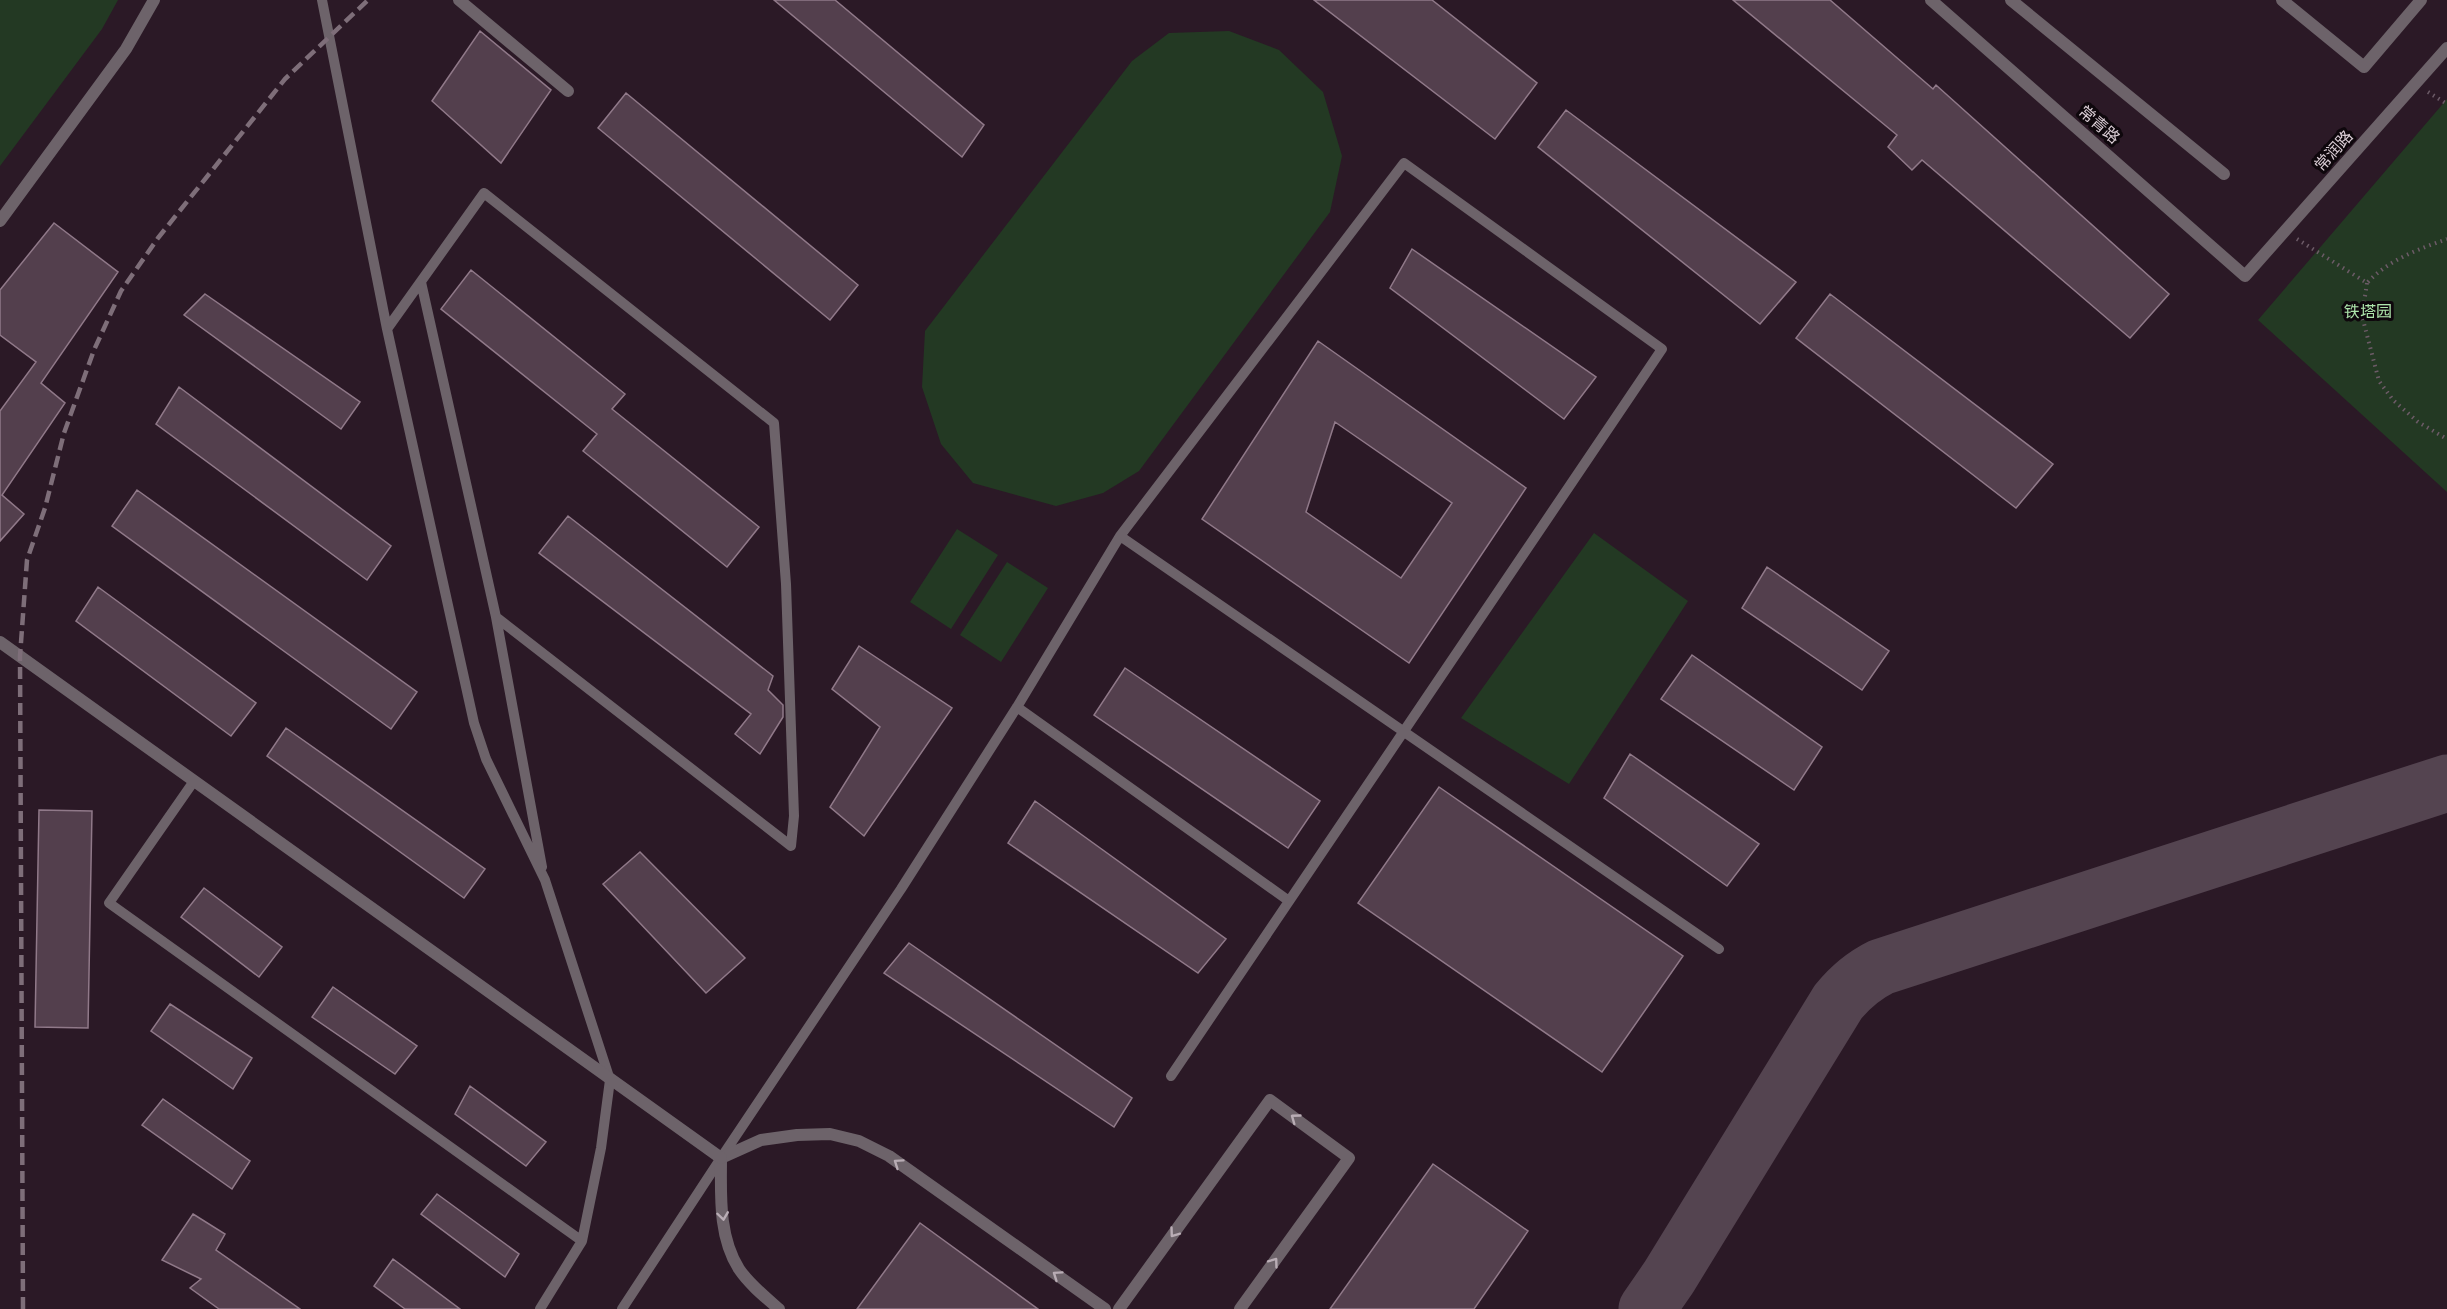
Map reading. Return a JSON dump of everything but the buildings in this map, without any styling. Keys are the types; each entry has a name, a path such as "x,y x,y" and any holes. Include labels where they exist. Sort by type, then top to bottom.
{"street":[{"path":"0,221 126,49 154,0"},
{"path":"459,0 568,91"},
{"name":"常青路","path":"1931,0 2246,276"},
{"path":"2011,0 2224,174"},
{"path":"2282,0 2364,67 2421,0"},
{"name":"常润路","path":"2246,276 2447,48"},
{"path":"0,642 721,1158"},
{"path":"1119,1309 1270,1100 1349,1158 1240,1309"},
{"path":"721,1158 760,1140 798,1135 830,1134 860,1141 889,1156 1105,1309"},
{"path":"721,1158 721,1208 726,1237 738,1268 756,1290 779,1309"}],"lane":[{"path":"322,0 387,329 474,723 486,759 545,880"},
{"path":"622,1309 901,890 1017,707 1120,536 1404,163 1662,350 1172,1076"},
{"path":"387,329 484,193 774,423 786,584 795,816 791,846 496,617"},
{"path":"421,282 496,617 545,880 610,1080 601,1148 582,1241 540,1309"},
{"path":"1120,536 1719,949"},
{"path":"1017,707 1289,901"},
{"path":"194,781 109,903 582,1241"}],"path":[{"path":"2415,84 2447,104"},
{"path":"2284,231 2367,283"},
{"path":"2447,239 2425,245 2380,269 2367,283 2362,316 2379,381 2393,400 2418,422 2447,439"}],"green space":[{"path":"0,0 118,0 102,29 0,166"},
{"path":"1229,31 1279,50 1323,92 1342,156 1330,212 1139,471 1103,493 1056,506 973,483 941,444 922,387 925,331 1132,61 1169,33"},
{"name":"铁塔园","path":"2447,99 2447,492 2258,320"},
{"path":"957,529 998,555 951,629 910,602"},
{"path":"1594,533 1688,601 1569,784 1461,718"},
{"path":"1007,562 1048,588 1001,662 960,635"}],"taxiway":[{"path":"1647,1309 1838,1002 1853,986 1869,974 1881,967 2447,783"}],"railway":[{"path":"23,1309 20,656 27,560 45,508 64,433 94,350 121,291 158,238 285,79 368,0"}]}
